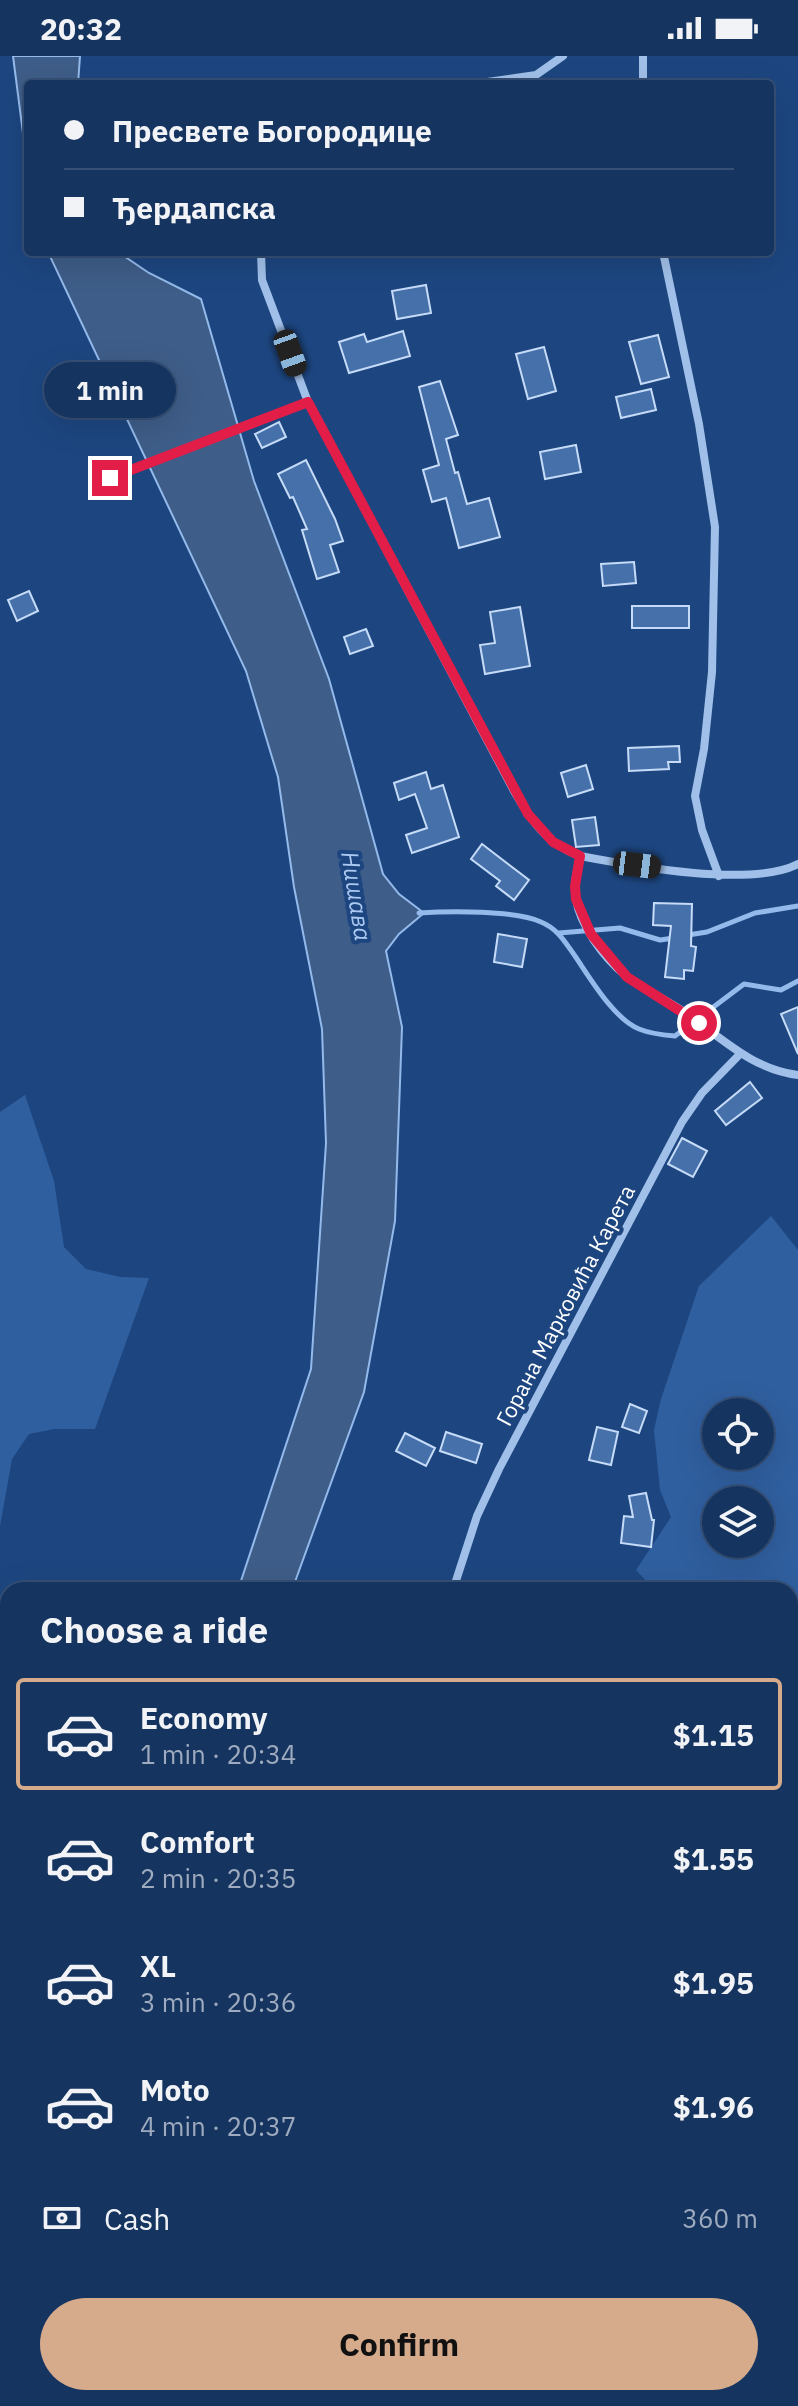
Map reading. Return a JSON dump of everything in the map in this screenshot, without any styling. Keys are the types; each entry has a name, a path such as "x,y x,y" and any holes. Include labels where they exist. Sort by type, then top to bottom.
{"street":[{"path":"501,80 536,75 563,56"},
{"path":"643,56 643,80"},
{"path":"261,256 262,280 308,402 528,814 553,842 580,856 719,876 786,871 798,864"},
{"path":"664,256 699,424 715,527 712,672 704,749 695,796 702,830 719,876"},
{"path":"110,478 308,402"},
{"path":"580,856 576,899 589,931 627,977 690,1016 740,1054 786,1074 798,1075"},
{"name":"Горана Марковића Карета","path":"456,1582 477,1516 499,1469 682,1122 702,1093 740,1054"}],"shaded area":[{"path":"25,1095 54,1181 64,1247 86,1269 120,1277 149,1278 95,1429 54,1429 29,1434 12,1459 0,1526 0,1112"},
{"path":"771,1216 798,1250 798,1582 647,1582 636,1570 671,1517 660,1490 654,1430 661,1399 699,1286"}],"water":[{"path":"13,56 80,56 78,80 24,80 24,141"},
{"name":"Нишава","path":"50,256 124,256 149,273 201,299 254,481 329,679 383,874 399,894 424,913 399,934 386,951 402,1027 395,1221 364,1392 295,1582 241,1582 311,1369 326,1143 322,1029 294,887 278,777 246,671"}],"building":[{"path":"426,285 431,313 397,319 392,291"},
{"path":"403,331 410,356 349,373 339,342 364,334 367,342"},
{"path":"658,335 669,377 641,384 629,342"},
{"path":"544,347 556,391 528,399 516,354"},
{"path":"440,381 458,435 446,439 455,473 458,472 467,504 489,498 500,537 459,548 446,498 432,502 423,470 439,465 419,387"},
{"path":"651,389 656,410 621,418 616,397"},
{"path":"279,422 286,437 262,448 255,434"},
{"path":"576,445 581,472 545,479 540,452"},
{"path":"306,460 343,541 330,545 339,572 317,579 302,530 307,529 293,497 290,498 278,474"},
{"path":"634,562 636,583 603,586 601,564"},
{"path":"29,591 38,611 17,621 8,600"},
{"path":"632,606 689,606 689,628 632,628"},
{"path":"520,607 530,666 485,674 480,645 495,643 490,612"},
{"path":"366,629 373,646 350,654 344,637"},
{"path":"679,746 680,762 668,762 669,769 629,771 628,748"},
{"path":"586,765 593,789 568,797 561,773"},
{"path":"426,772 431,789 443,785 459,837 412,853 406,835 427,828 415,794 399,800 394,783"},
{"path":"595,817 599,845 576,847 572,820"},
{"path":"482,844 529,880 514,900 496,886 500,881 471,859"},
{"path":"654,903 692,904 691,946 696,947 693,971 684,970 684,979 665,977 671,926 653,925"},
{"path":"498,934 527,939 522,967 494,962"},
{"path":"798,1007 798,1054 781,1014"},
{"path":"750,1082 762,1098 726,1125 715,1111"},
{"path":"682,1138 707,1151 693,1177 668,1164"},
{"path":"630,1404 647,1411 639,1433 622,1427"},
{"path":"597,1427 618,1432 611,1465 589,1460"},
{"path":"446,1432 482,1444 476,1463 440,1451"},
{"path":"405,1433 435,1448 426,1466 396,1451"},
{"path":"646,1493 654,1520 651,1547 621,1543 624,1516 633,1517 629,1496"}],"waterway":[{"path":"688,935 707,932 755,913 798,906"},
{"path":"419,913 499,913 530,918 547,925 557,932 603,997 621,1016 639,1029 657,1034 675,1036 744,984 781,990 798,981"},
{"path":"559,933 620,928 660,940 674,938"}],"route":[{"path":"110,478 308,402 514,791 536,826 553,842 580,856 576,899 591,934 627,977 699,1023"}]}
